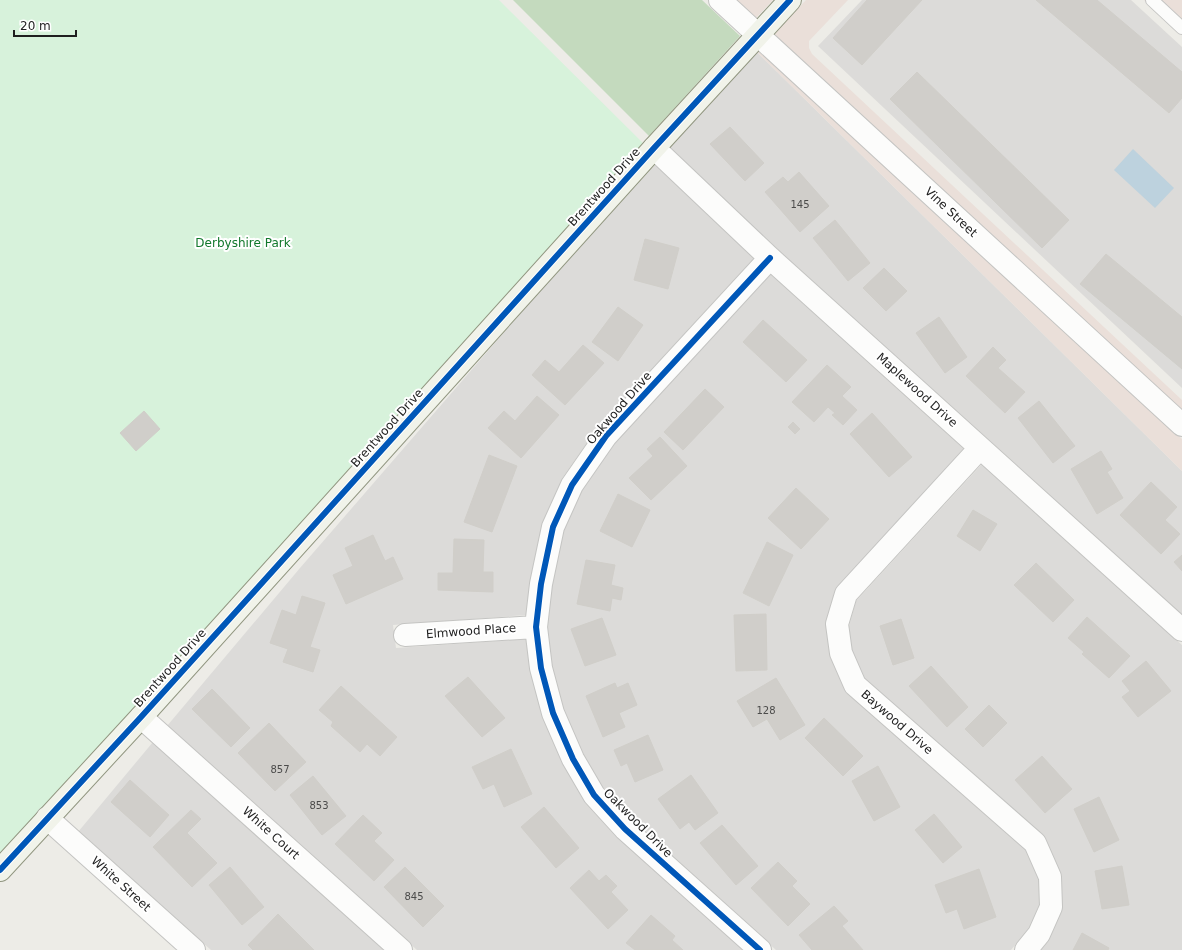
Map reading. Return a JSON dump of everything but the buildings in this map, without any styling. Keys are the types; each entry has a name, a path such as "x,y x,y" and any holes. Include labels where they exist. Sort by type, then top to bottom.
{"street":[{"name":"Vine Street","path":"720,0 1182,425"},
{"name":"Brentwood Drive","path":"0,870 141,717 654,148 790,0"},
{"name":"Maplewood Drive","path":"654,148 770,258 1182,630"},
{"name":"Oakwood Drive","path":"760,950 625,829 594,794 573,759 553,713 541,668 536,627 541,584 553,527 572,485 606,436 770,258"},
{"name":"Baywood Drive","path":"980,448 846,594 837,624 840,653 854,685 1035,843 1050,877 1051,907 1039,934 1026,950"},
{"name":"Elmwood Place","path":"405,635 536,627"},
{"name":"White Court","path":"141,717 401,950"},
{"name":"White Street","path":"47,818 194,950"}],"lane":[{"path":"1152,0 1182,28"}],"shaded area":[{"path":"736,0 773,0 756,18"},
{"path":"806,0 848,0 809,41 809,48 812,54 1182,400 1182,410 774,34"},
{"path":"862,0 1131,0 1182,47 1182,388 818,46"},
{"path":"1144,0 1182,0 1182,35"},
{"path":"759,50 1182,439 1182,471 757,52"},
{"path":"757,52 1182,471 1182,616 769,241 768,242 669,148"},
{"path":"655,165 754,258 598,427 563,477 542,524 530,581 526,615 393,625 396,648 527,639 563,763 744,950 417,950 167,726 300,568 526,307"},
{"path":"771,273 965,448 839,585 836,589 827,619 845,689 848,694 1027,850 1040,879 1040,903 1030,927 1011,950 776,950 632,820 602,788 582,754 563,710 552,667 547,628 551,587 563,532 581,492 614,444"},
{"path":"982,464 1182,645 1182,950 1041,950 1047,942 1062,907 1061,878 1045,838 863,678 851,651 849,626 856,601"},
{"path":"153,742 384,950 211,950 78,832"}],"green space":[{"name":"Derbyshire Park","path":"0,0 499,0 651,151 0,870"},
{"path":"513,0 702,0 740,36 649,136"}],"water":[{"path":"1133,149 1174,188 1155,208 1114,170"}],"cycle path":[{"path":"0,870 141,717 654,148 790,0"},
{"path":"760,950 625,829 594,795 573,759 553,713 541,668 536,627 541,584 553,527 572,485 606,436 770,258"}]}
